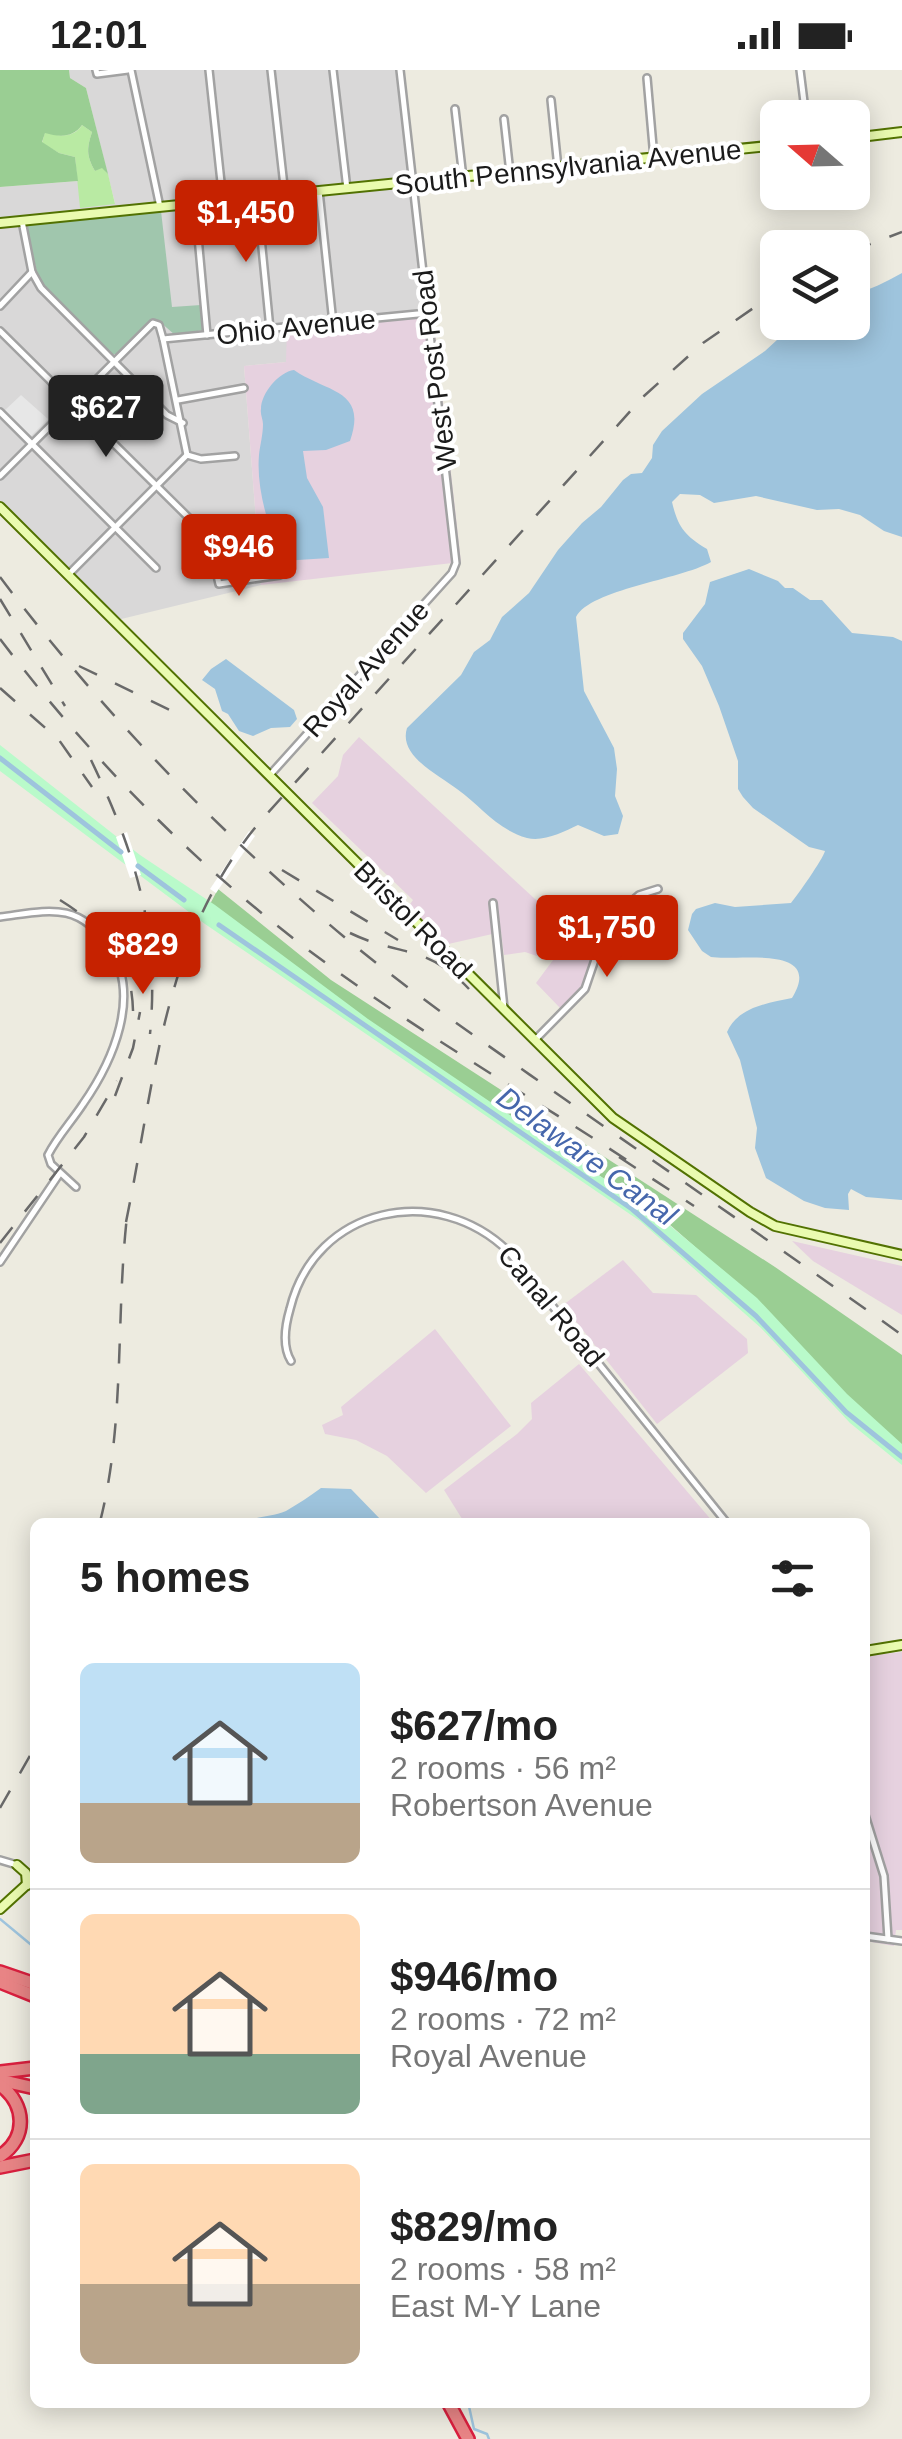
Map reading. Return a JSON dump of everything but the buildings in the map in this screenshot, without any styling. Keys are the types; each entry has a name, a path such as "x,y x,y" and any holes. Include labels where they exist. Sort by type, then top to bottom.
{"highway":[{"path":"0,1972 30,1982"},
{"path":"0,1982 30,1994"},
{"path":"0,2078 30,2070"},
{"path":"0,2078 30,2084"},
{"path":"0,2078 21,2118 15,2142 0,2156"},
{"path":"0,2167 30,2161"},
{"path":"447,2408 465,2439"}],"main road":[{"path":"870,136 902,132"},
{"name":"South Pennsylvania Avenue","path":"0,223 760,147"},
{"name":"Bristol Road","path":"0,507 613,1118 762,1220 798,1234 902,1255"},
{"path":"870,1649 902,1645"},
{"path":"18,1865 30,1867"},
{"path":"18,1865 26,1873 27,1885"},
{"path":"0,1908 30,1882"}],"street":[{"path":"96,70 96,74 129,70 160,207"},
{"path":"208,70 222,201"},
{"path":"271,70 285,195"},
{"path":"333,70 346,189"},
{"name":"West Post Road","path":"400,70 456,557"},
{"path":"800,70 804,100"},
{"path":"648,78 654,158"},
{"path":"551,100 558,168"},
{"path":"455,109 463,178"},
{"path":"504,119 510,173"},
{"path":"319,192 332,323"},
{"path":"257,198 270,330"},
{"path":"195,204 208,336"},
{"path":"22,221 32,272 41,288 168,415 183,423"},
{"path":"0,306 32,272"},
{"name":"Ohio Avenue","path":"164,339 428,313"},
{"path":"0,476 150,324 159,325 164,339 187,455"},
{"path":"0,331 192,521 228,521"},
{"path":"178,400 244,388"},
{"path":"0,412 156,568"},
{"path":"68,575 187,455"},
{"path":"187,455 201,460 236,456"},
{"path":"200,524 219,584 280,575"},
{"name":"Royal Avenue","path":"268,776 452,573 456,557"},
{"path":"534,1041 584,990 601,942 624,908 639,895 658,888"},
{"path":"493,902 504,1012"},
{"path":"0,917 53,910 68,912 104,939 124,979 122,1017 103,1065 86,1100 48,1155 49,1162 76,1188"},
{"path":"0,1262 60,1173"},
{"name":"Canal Road","path":"292,1361 287,1354 286,1333 294,1295 308,1267 330,1242 356,1225 390,1213 424,1211 460,1219 484,1231 509,1252 723,1518"},
{"path":"870,1831 884,1876 888,1939"},
{"path":"0,1860 18,1865"},
{"path":"870,1937 902,1941"}],"shaded area":[{"path":"69,70 400,70 428,313 287,329 287,362 244,366 261,585 113,621 0,506 0,187 79,181 115,203 86,88 70,78"},
{"path":"433,313 461,562 261,585 244,366 286,362 287,328"},
{"path":"21,395 48,419 31,436 4,411"},
{"path":"359,737 535,899 598,938 585,985 561,1009 536,983 559,952 504,955 501,932 444,945 408,907 413,900 312,803 338,776 343,755"},
{"path":"792,1241 902,1266 902,1315 813,1261"},
{"path":"623,1260 653,1293 696,1295 747,1339 748,1353 657,1424 563,1305"},
{"path":"435,1329 511,1426 426,1493 387,1456 356,1440 325,1434 322,1425 343,1415 341,1407"},
{"path":"579,1364 710,1518 462,1518 444,1490 532,1419 531,1403"},
{"path":"902,1652 902,1930 896,1930 894,1946 870,1942 870,1655"}],"green space":[{"path":"0,70 69,70 70,78 86,88 108,174 102,168 95,171 88,152 92,132 82,125 65,135 45,133 42,142 75,157 78,181 0,187"},
{"path":"82,125 92,132 90,160 95,171 102,167 108,174 115,204 80,208 75,157 42,143 45,132 66,135"},
{"path":"161,211 172,307 201,305 203,330 175,335 159,321 149,321 117,354 111,354 39,281 26,224"},
{"path":"0,745 140,855 215,905 368,1019 656,1214 757,1298 847,1394 902,1444 902,1465 850,1423 761,1328 640,1221 205,924 0,771"},
{"path":"218,889 331,980 775,1267 902,1355 902,1446 843,1396 753,1298 660,1216 383,1031 209,906"}],"water":[{"path":"902,273 902,537 884,531 860,515 839,509 817,510 756,496 714,503 700,495 680,494 672,502 683,530 707,549 711,562 599,599 576,617 584,691 614,748 615,796 623,816 618,834 604,836 578,825 547,837 527,838 498,823 422,764 408,747 407,728 461,675 474,652 490,640 502,617 529,593 582,523 623,480 642,473 662,431 702,394 777,340 870,340 870,288"},
{"path":"294,370 349,402 354,424 350,441 326,450 303,451 307,478 323,507 329,558 282,561 268,522 260,481 261,411 272,384"},
{"path":"749,569 810,600 822,600 852,633 902,641 902,1200 866,1197 851,1189 849,1210 825,1208 804,1201 766,1178 755,1148 757,1128 740,1060 727,1032 746,1012 792,998 799,981 797,969 774,959 711,957 688,930 696,909 715,903 735,907 791,903 825,851 809,847 743,797 738,789 738,761 719,706 702,666 683,639 683,633 705,604 710,582"},
{"path":"226,659 294,710 297,719 290,727 271,728 253,736 239,731 222,711 215,689 202,680"},
{"path":"321,1488 351,1489 379,1518 256,1518 286,1511"}],"pier":[{"path":"249,831 255,836 216,893 210,889"},
{"path":"127,832 141,875 130,878 116,837"}],"waterway":[{"name":"Delaware Canal","path":"0,758 121,852"},
{"name":"Delaware Canal","path":"138,866 184,900"},
{"name":"Delaware Canal","path":"219,925 632,1209 756,1316 846,1412 902,1457"},
{"path":"0,1919 30,1944"},
{"path":"469,2408 474,2429 487,2434 489,2439"}],"railway":[{"path":"870,244 902,232"},
{"path":"126,1222 168,1008 204,908 231,861 265,816 644,396 703,343 760,303"},
{"path":"0,577 152,757 235,840 352,943 473,1035 902,1335"},
{"path":"0,599 65,706"},
{"path":"0,639 98,757 244,899 367,993 630,1162"},
{"path":"79,666 176,713"},
{"path":"0,688 59,740 92,787"},
{"path":"91,760 120,827 141,893 151,961 150,1034"},
{"path":"282,870 398,940"},
{"path":"60,900 94,924 117,950 130,983 133,1025"},
{"path":"350,933 425,957 469,989"},
{"path":"115,1096 133,1048 140,1012"},
{"path":"0,1243 84,1137 117,1081"},
{"path":"619,1157 694,1206"},
{"path":"101,1518 114,1445 128,1208"},
{"path":"0,1808 30,1756"}]}
